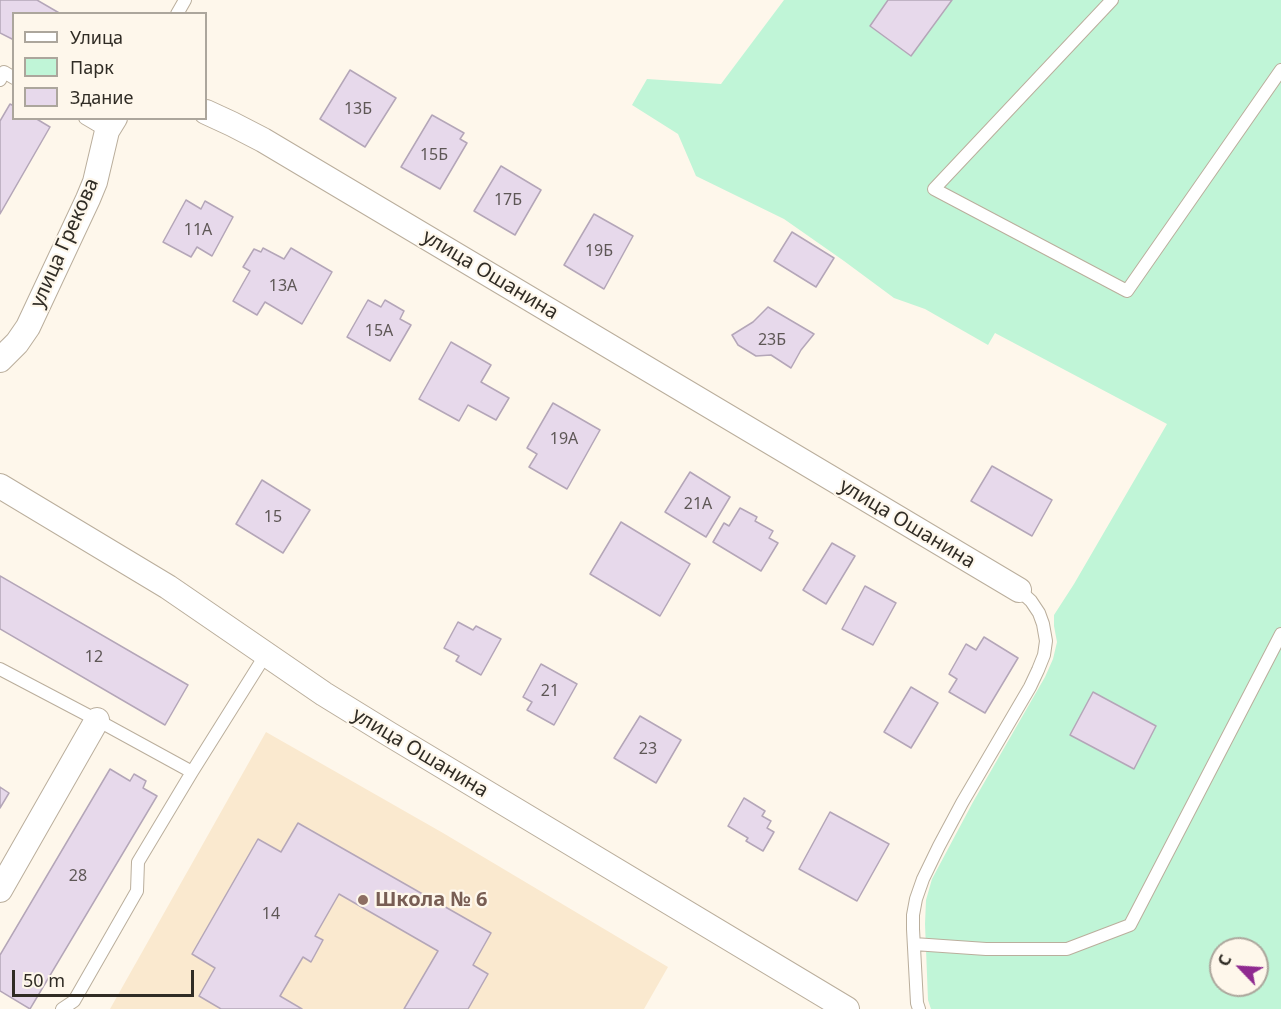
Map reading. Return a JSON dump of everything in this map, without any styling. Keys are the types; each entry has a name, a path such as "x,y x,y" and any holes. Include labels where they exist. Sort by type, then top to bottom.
{"street":[{"name":"улица Ошанина","path":"207,112 263,140 1019,590"},
{"name":"улица Грекова","path":"0,360 17,343 28,327 88,200 111,125"},
{"name":"улица Ошанина","path":"0,486 168,587 324,693 389,734 844,1008"},
{"path":"0,890 97,720"}],"lane":[{"path":"1112,0 934,189 1126,291 1281,70"},
{"path":"92,120 111,125"},
{"path":"919,1009 913,915 923,879 962,803 1030,687 1044,655 1046,640 1039,613 1031,601 1019,590"},
{"path":"914,944 986,949 1067,949 1130,925 1281,634"},
{"path":"62,1009 74,1001 137,891 138,862 266,654"},
{"path":"0,669 192,772"}],"shaded area":[{"name":"Школа № 6","path":"266,732 443,833 668,967 644,1009 110,1009"}],"green space":[{"path":"784,0 1281,0 1281,1009 931,1009 928,1000 925,924 926,900 932,879 973,802 1045,677 1057,642 1054,615 1167,424 995,333 988,345 925,309 894,298 784,219 696,176 678,134 632,105 647,79 721,84"}],"building":[{"path":"0,0 37,0 58,12 12,12 12,39 0,33"},
{"path":"888,0 952,0 911,56 870,26"},
{"path":"350,70 396,98 365,147 320,119"},
{"path":"10,104 12,105 12,120 38,120 50,127 0,214 0,121"},
{"path":"432,115 464,133 460,139 467,143 440,189 401,167"},
{"path":"501,166 541,190 515,235 474,211"},
{"path":"186,200 201,209 205,201 233,217 212,256 197,247 191,257 163,242"},
{"path":"594,214 633,236 604,289 564,265"},
{"path":"792,232 834,258 816,287 774,261"},
{"path":"263,248 284,259 291,248 332,272 302,324 265,302 257,315 233,301 250,271 243,267 254,249 261,252"},
{"path":"368,300 381,307 385,300 404,311 400,319 411,325 390,361 347,337"},
{"path":"768,307 814,334 801,350 791,368 771,355 756,356 738,345 732,335 753,322"},
{"path":"451,342 491,365 481,382 509,398 496,420 468,405 459,421 419,399"},
{"path":"553,403 600,430 567,489 529,467 537,454 527,448"},
{"path":"992,466 1052,500 1032,536 971,501"},
{"path":"690,472 730,497 706,537 665,512"},
{"path":"262,480 310,510 283,553 236,524"},
{"path":"740,508 757,517 755,521 773,531 769,538 778,543 761,571 713,542 724,523 729,526"},
{"path":"621,522 690,564 660,616 590,574"},
{"path":"832,543 855,556 826,604 803,590"},
{"path":"0,576 188,685 165,725 0,629"},
{"path":"865,586 896,603 873,645 842,629"},
{"path":"458,622 473,630 476,626 501,639 481,675 456,661 459,656 444,648"},
{"path":"984,637 1018,658 985,713 949,692 957,679 949,674 966,644 976,650"},
{"path":"541,664 577,684 554,725 527,710 532,702 523,697"},
{"path":"911,687 938,703 911,748 884,732"},
{"path":"1093,692 1156,726 1134,769 1070,735"},
{"path":"640,716 681,740 656,783 614,758"},
{"path":"110,769 130,781 134,774 146,781 143,788 157,796 30,1009 0,991 0,955"},
{"path":"0,787 9,793 0,808"},
{"path":"744,798 765,811 762,816 771,821 767,828 774,832 763,851 746,841 748,838 728,826"},
{"path":"830,812 889,844 857,901 799,869"},
{"path":"298,823 491,933 473,965 488,974 468,1009 404,1009 438,951 339,894 315,936 323,940 311,962 303,957 280,996 302,1009 221,1009 199,996 215,968 192,954 258,839 281,852"}],"place":[{"name":"Школа № 6","path":"363,900"}]}
